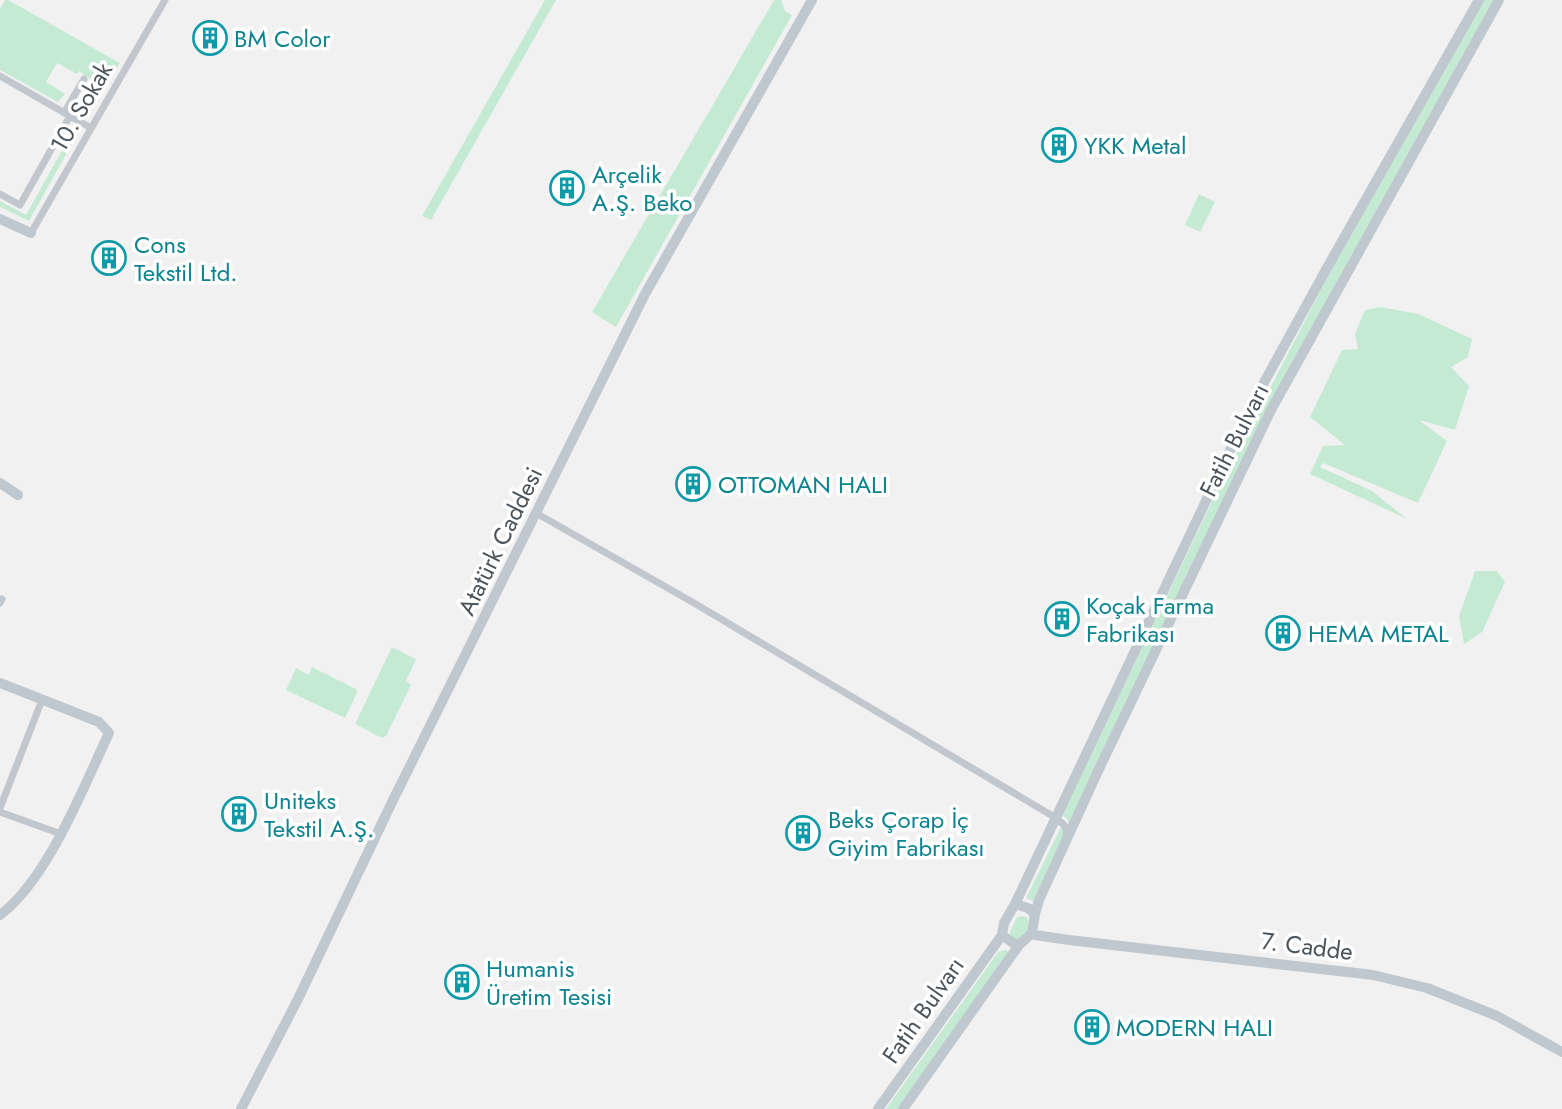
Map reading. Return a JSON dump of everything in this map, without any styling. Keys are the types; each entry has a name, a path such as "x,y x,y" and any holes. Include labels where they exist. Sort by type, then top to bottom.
{"main road":[{"name":"Atatürk Caddesi","path":"241,1109 645,295 812,0"},
{"name":"Fatih Bulvarı","path":"878,1109 1002,935 1004,923 1260,387 1479,0"},
{"path":"1488,0 1491,14"},
{"name":"Fatih Bulvarı","path":"902,1109 1019,945 1032,933 1035,914 1110,745 1271,410 1499,0"},
{"path":"0,219 31,233"},
{"path":"0,483 18,495"},
{"path":"0,683 99,722 109,733 61,834 41,868 21,894 1,912"},
{"path":"1015,904 1028,908 1035,914"},
{"name":"7. Cadde","path":"1032,933 1069,940 1373,975 1427,988 1497,1016 1562,1052"},
{"path":"1002,935 1019,945"}],"street":[{"name":"10. Sokak","path":"31,233 165,0"},
{"path":"0,76 91,128"},
{"path":"0,194 20,205 84,79"},
{"path":"536,513 694,603 1056,818 1067,831 1058,859"},
{"path":"42,700 0,810 61,834"}],"green space":[{"path":"5,0 120,63 91,111 80,101 92,80 79,71 77,74 57,63 46,82 65,94 58,102 0,70 0,9"},
{"path":"545,0 556,0 431,220 422,216"},
{"path":"774,0 781,0 785,11 792,15 616,327 592,312"},
{"path":"1482,0 1494,0 1335,285 1069,825 1062,815 1220,485 1339,255"},
{"path":"69,138 75,138 29,221 0,207 0,201 26,215"},
{"path":"1199,194 1215,202 1200,232 1185,225"},
{"path":"1381,307 1418,314 1472,339 1468,357 1451,367 1469,386 1455,430 1419,420 1447,441 1418,503 1323,463 1320,467 1372,491 1407,519 1310,474 1323,446 1345,445 1310,417 1342,350 1358,349 1355,334 1365,310"},
{"path":"1475,571 1497,571 1505,582 1482,632 1464,644 1459,616"},
{"path":"392,647 416,659 406,681 411,685 386,736 382,738 355,724"},
{"path":"312,667 356,689 357,693 345,718 286,690 296,668 309,675"},
{"path":"1061,827 1064,836 1035,902 1026,898"},
{"path":"1017,917 1026,917 1030,924 1024,937 1018,940 1011,938 1010,932"},
{"path":"1006,950 1010,954 898,1109 886,1109 998,952"}],"place":[{"name":"BM Color","path":"210,38"},
{"name":"YKK Metal","path":"1059,145"},
{"name":"Arçelik A.Ş. Beko","path":"567,188"},
{"name":"Cons Tekstil Ltd.","path":"109,258"},
{"name":"OTTOMAN HALI","path":"693,484"},
{"name":"Koçak Farma Fabrikası","path":"1062,619"},
{"name":"HEMA METAL","path":"1283,633"},
{"name":"Uniteks Tekstil A.Ş.","path":"239,814"},
{"name":"Beks Çorap İç Giyim Fabrikası","path":"803,833"},
{"name":"Humanis Üretim Tesisi","path":"462,982"},
{"name":"MODERN HALI","path":"1092,1027"}]}
